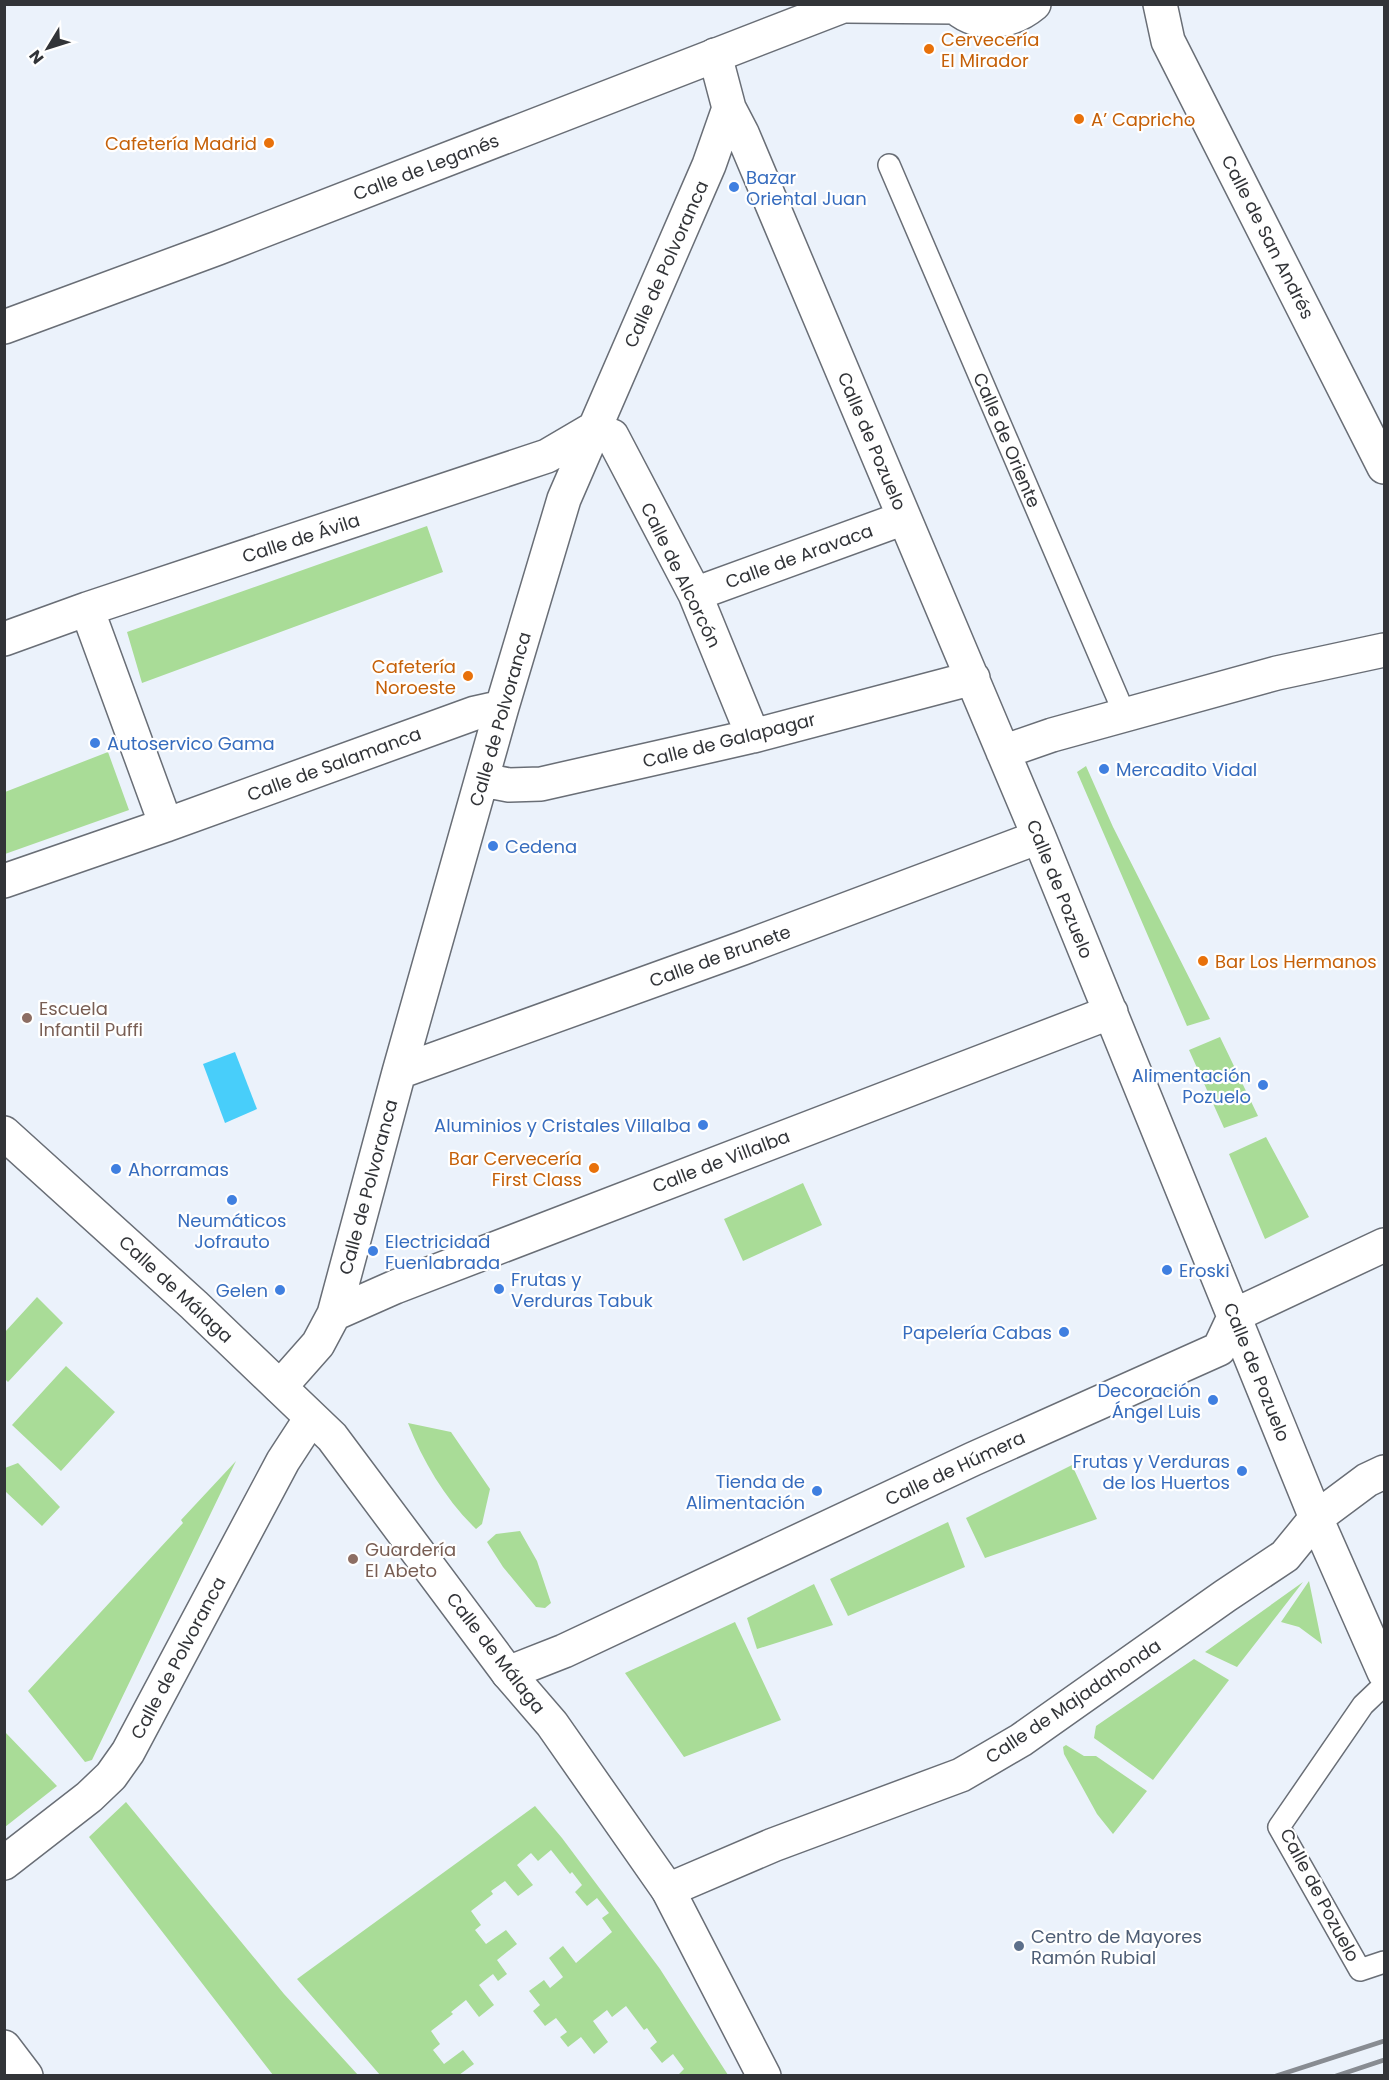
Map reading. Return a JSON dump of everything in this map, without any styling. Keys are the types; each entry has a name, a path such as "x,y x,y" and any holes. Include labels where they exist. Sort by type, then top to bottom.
{"street":[{"path":"954,6 970,17 987,21 1003,20 1020,15 1034,4"},
{"name":"Calle de San Andrés","path":"1160,4 1168,41 1384,467"},
{"name":"Calle de Leganés","path":"4,327 218,248 848,5 954,6"},
{"path":"715,55 729,108"},
{"name":"Calle de Polvoranca","path":"280,1387 318,1344 334,1314 399,1072 502,707 564,499 709,165 729,108"},
{"name":"Calle de Pozuelo","path":"729,108 742,133 973,678 1316,1518 1384,1672"},
{"name":"Calle de Alcorcón","path":"593,429 612,436 695,594 753,736"},
{"name":"Calle de Ávila","path":"4,639 87,609 547,456 593,429"},
{"name":"Calle de Aravaca","path":"695,594 904,518"},
{"path":"87,609 166,825"},
{"path":"1003,752 1052,735 1277,673 1384,650"},
{"name":"Calle de Galapagar","path":"483,780 509,786 541,784 753,736 973,678"},
{"name":"Calle de Salamanca","path":"4,881 475,713 502,707"},
{"name":"Calle de Brunete","path":"399,1072 743,948 1039,837"},
{"name":"Calle de Villalba","path":"334,1314 417,1278 1111,1012"},
{"name":"Calle de Málaga","path":"4,1133 194,1305 332,1437 508,1673 552,1724 668,1890 764,2076"},
{"path":"1234,1316 1384,1245"},
{"name":"Calle de Húmera","path":"508,1673 564,1651 973,1458 1220,1349 1234,1316"},
{"name":"Calle de Polvoranca","path":"4,1863 89,1797 111,1776 128,1752 283,1461 311,1418"},
{"name":"Calle de Majadahonda","path":"668,1890 773,1845 961,1775 1021,1740 1285,1556 1316,1518 1367,1480 1384,1472"},
{"path":"4,2047 26,2076"}],"lane":[{"name":"Calle de Oriente","path":"889,165 1125,715"},
{"name":"Calle de Pozuelo","path":"1384,1685 1363,1705 1279,1827 1360,1970 1384,1962"}],"green space":[{"path":"427,526 443,572 142,683 127,632"},
{"path":"108,752 129,810 5,854 5,792"},
{"path":"1086,766 1113,827 1210,1019 1187,1026 1077,772"},
{"path":"1220,1037 1258,1116 1224,1128 1189,1050"},
{"path":"1266,1137 1309,1217 1265,1239 1229,1154"},
{"path":"803,1183 822,1225 743,1261 724,1219"},
{"path":"37,1297 63,1323 8,1382 5,1379 5,1332"},
{"path":"66,1366 115,1412 61,1471 12,1425"},
{"path":"408,1423 451,1432 490,1489 482,1524 476,1529 436,1480"},
{"path":"236,1461 92,1760 85,1762 28,1691 183,1523 181,1520"},
{"path":"18,1463 60,1507 42,1526 5,1491 5,1468"},
{"path":"1072,1465 1097,1519 985,1558 966,1518"},
{"path":"948,1522 965,1567 848,1616 830,1579"},
{"path":"520,1531 537,1561 551,1603 545,1608 536,1607 503,1567 487,1542 496,1534"},
{"path":"1309,1581 1322,1644 1299,1627 1281,1622"},
{"path":"1303,1582 1237,1667 1205,1652"},
{"path":"814,1584 833,1625 757,1649 747,1618"},
{"path":"735,1622 781,1720 684,1757 625,1673"},
{"path":"1194,1659 1229,1680 1153,1780 1094,1738 1096,1726"},
{"path":"5,1732 57,1786 5,1827"},
{"path":"1066,1745 1084,1756 1096,1756 1147,1791 1113,1834 1097,1814 1064,1754 1063,1747"},
{"path":"126,1802 284,1994 358,2075 273,2075 89,1837"},
{"path":"535,1806 562,1838 660,1969 728,2075 678,2075 684,2069 673,2054 662,2063 650,2048 657,2042 647,2028 644,2030 626,2006 612,2017 607,2010 593,2021 608,2042 594,2054 581,2037 568,2047 560,2037 567,2032 556,2018 545,2026 533,2011 540,2005 529,1991 544,1980 550,1988 563,1977 549,1958 563,1946 576,1963 612,1932 602,1918 609,1913 597,1898 587,1906 575,1892 582,1885 551,1850 538,1861 531,1853 517,1865 533,1885 518,1896 505,1881 491,1891 493,1894 471,1911 481,1925 475,1930 486,1944 506,1930 517,1944 497,1960 507,1974 498,1981 493,1974 479,1985 494,2005 479,2017 466,2000 451,2012 453,2014 431,2031 440,2044 433,2050 444,2064 463,2050 474,2064 459,2075 380,2075 297,1979"}],"water":[{"path":"235,1052 257,1109 225,1123 203,1064"}],"railway":[{"path":"1276,2076 1384,2041"},
{"path":"1336,2076 1384,2060"}],"place":[{"name":"Cervecería El Mirador","path":"929,49"},
{"name":"A’ Capricho","path":"1079,119"},
{"name":"Cafetería Madrid","path":"269,143"},
{"name":"Bazar Oriental Juan","path":"734,187"},
{"name":"Cafetería Noroeste","path":"468,676"},
{"name":"Autoservico Gama","path":"95,743"},
{"name":"Mercadito Vidal","path":"1104,769"},
{"name":"Cedena","path":"493,846"},
{"name":"Bar Los Hermanos","path":"1203,961"},
{"name":"Escuela Infantil Puffi","path":"27,1018"},
{"name":"Alimentación Pozuelo","path":"1263,1085"},
{"name":"Aluminios y Cristales Villalba","path":"703,1125"},
{"name":"Bar Cervecería First Class","path":"594,1168"},
{"name":"Ahorramas","path":"116,1169"},
{"name":"Neumáticos Jofrauto","path":"232,1200"},
{"name":"Electricidad Fuenlabrada","path":"373,1251"},
{"name":"Eroski","path":"1167,1270"},
{"name":"Frutas y Verduras Tabuk","path":"499,1289"},
{"name":"Gelen","path":"280,1290"},
{"name":"Papelería Cabas","path":"1064,1332"},
{"name":"Decoración Ángel Luis","path":"1213,1400"},
{"name":"Frutas y Verduras de los Huertos","path":"1242,1471"},
{"name":"Tienda de Alimentación","path":"817,1491"},
{"name":"Guardería El Abeto","path":"353,1559"},
{"name":"Centro de Mayores Ramón Rubial","path":"1019,1946"}]}
